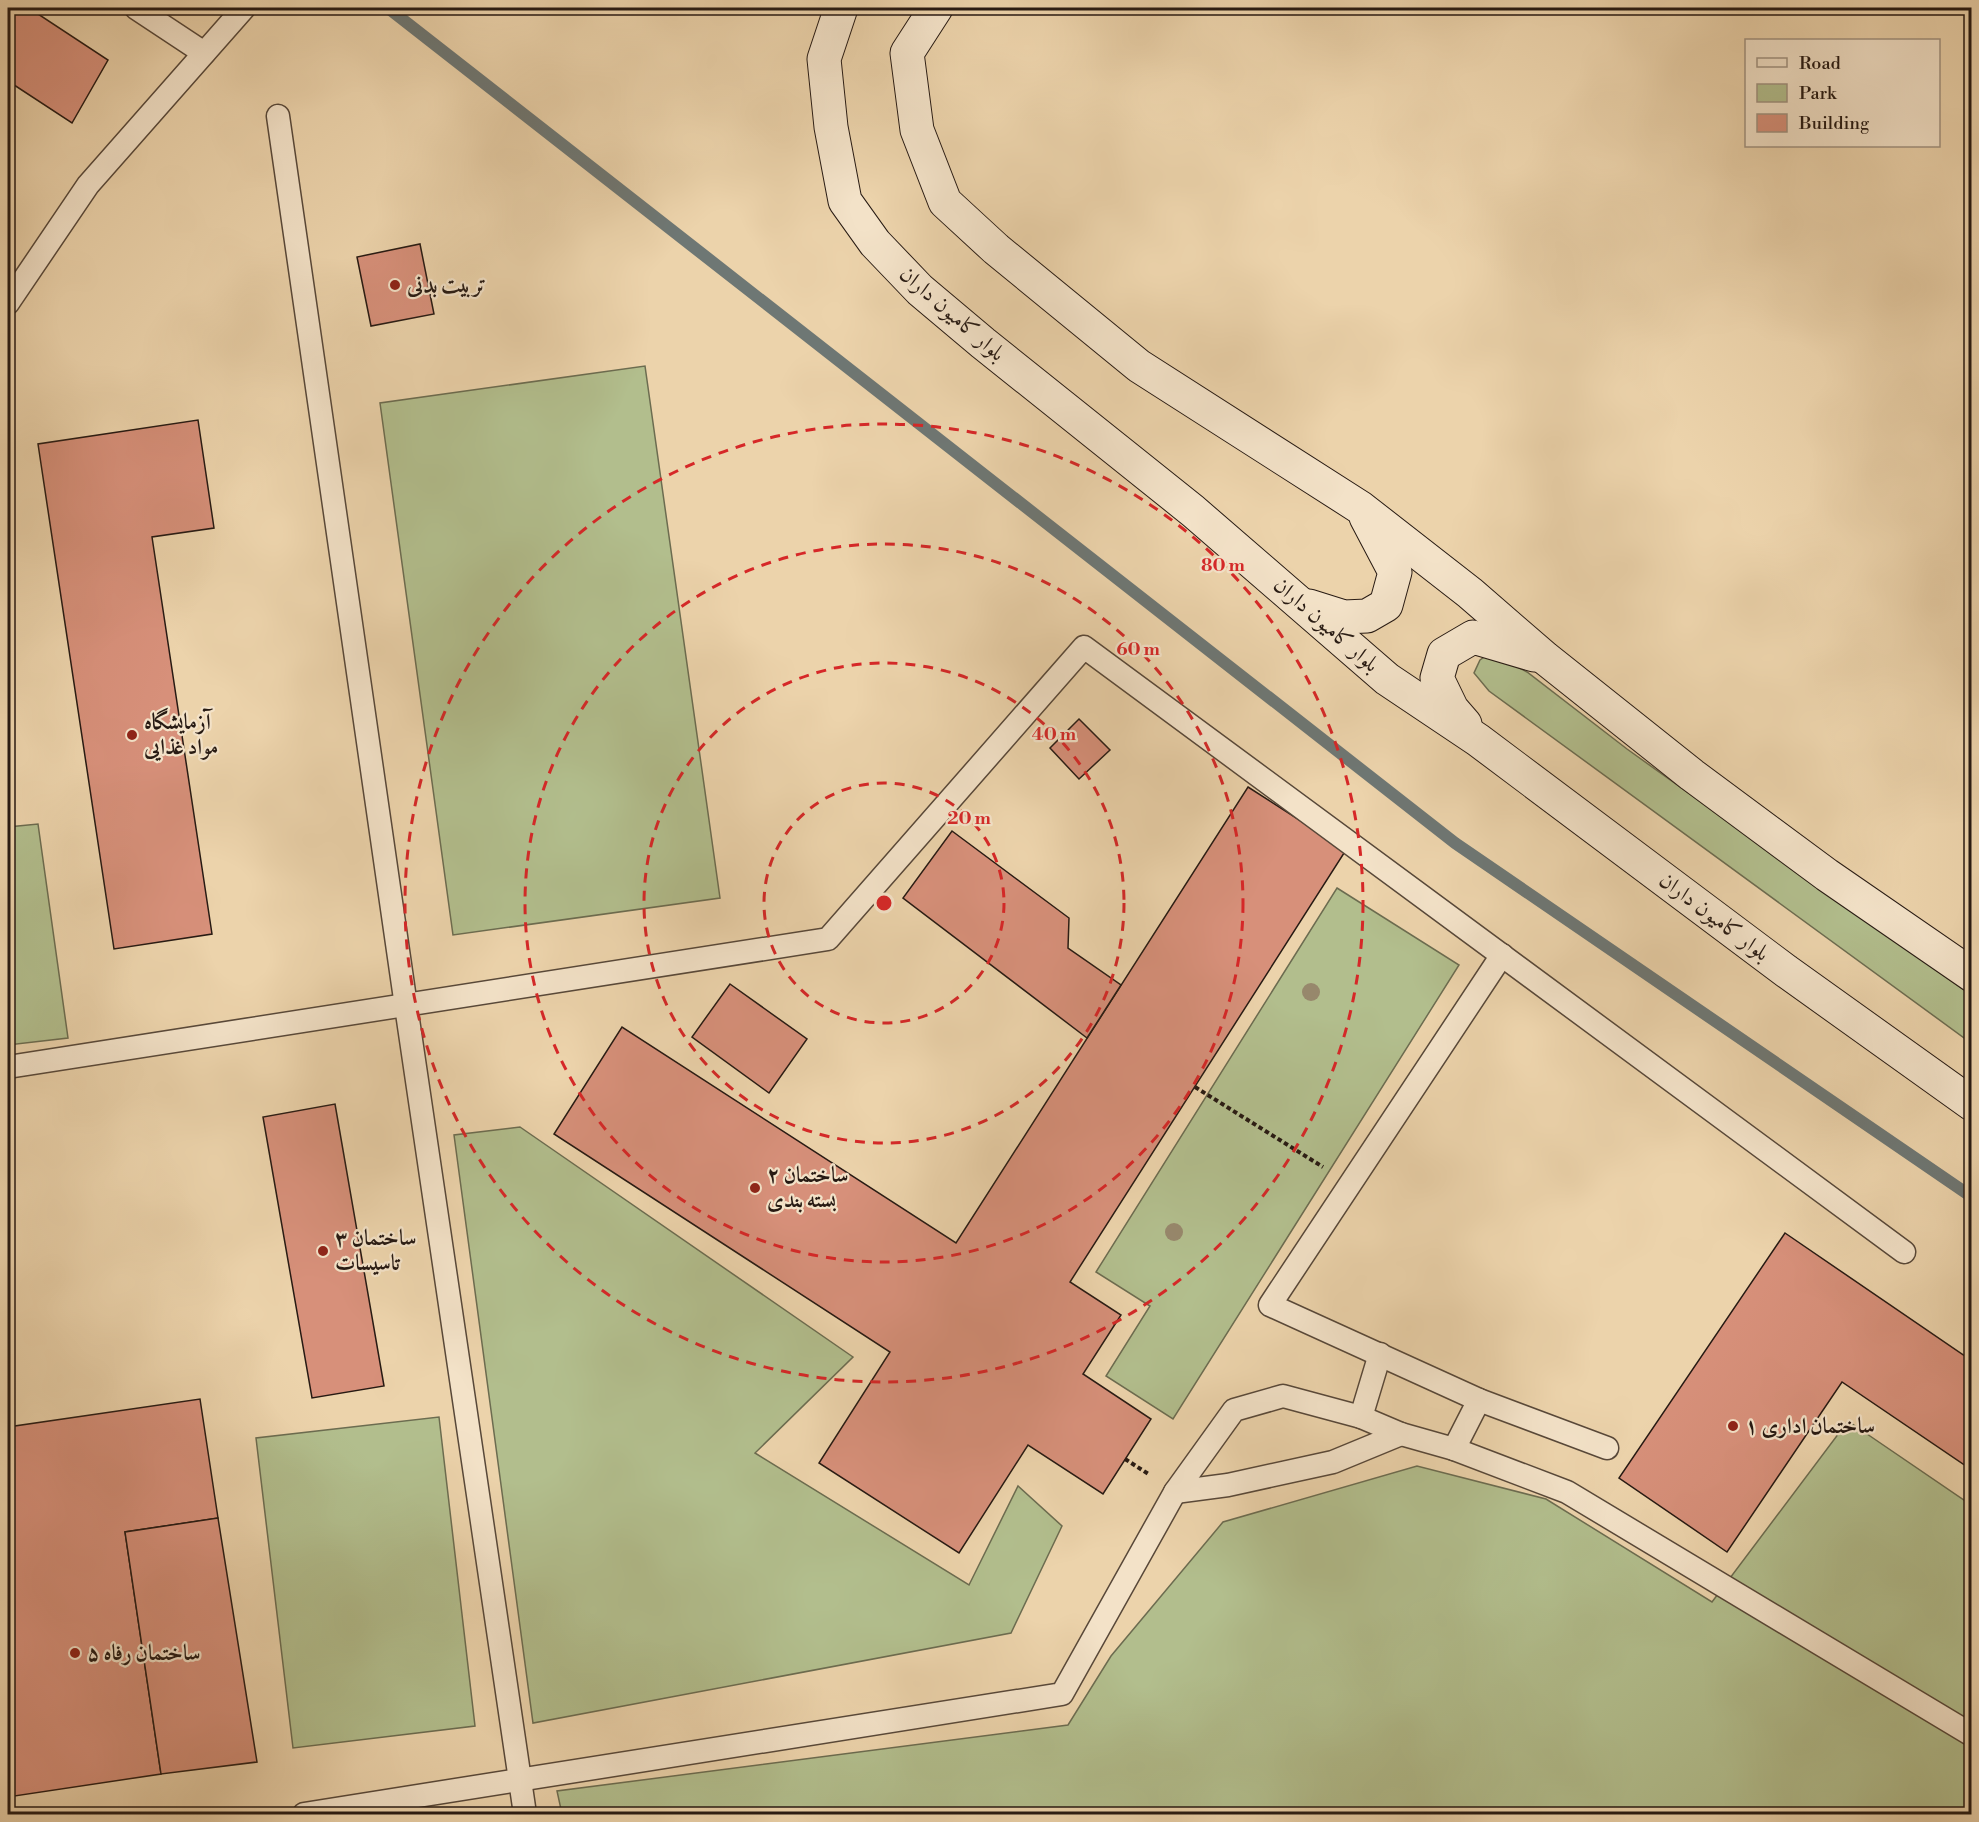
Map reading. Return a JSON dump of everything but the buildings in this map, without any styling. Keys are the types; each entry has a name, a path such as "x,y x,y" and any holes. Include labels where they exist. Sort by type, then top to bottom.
{"main road":[{"name":"بلوار کامیون داران","path":"841,8 824,59 831,127 845,201 875,243 920,290 1193,511 1387,679 1478,740 1776,964 1971,1104"},
{"path":"936,8 907,53 917,130 945,202 996,249 1139,366 1361,508 1470,593 1545,658 1692,776 1827,875 1971,975"},
{"path":"1301,603 1344,617 1367,616 1386,605 1395,572 1361,508"},
{"path":"1478,740 1452,709 1437,678 1444,654 1473,637 1545,658"}],"lane":[{"path":"135,8 204,53"},
{"path":"8,303 88,185 244,8"},
{"path":"278,116 525,1815"},
{"path":"8,1067 828,939 1084,647 1904,1252"},
{"path":"1502,955 1270,1305 1479,1400 1607,1449"},
{"path":"1361,1418 1380,1354"},
{"path":"304,1815 1062,1694 1175,1492 1234,1410 1283,1396 1361,1418 1401,1434 1455,1449 1567,1492 1971,1735"},
{"path":"1455,1449 1479,1400"},
{"path":"1175,1492 1228,1485 1333,1462 1401,1434"}],"path":[{"path":"1195,1087 1349,1184"}],"green space":[{"path":"645,366 720,898 453,935 380,403"},
{"path":"1490,653 1527,672 1627,749 1971,995 1971,1043 1489,691 1474,673 1480,660"},
{"path":"38,824 68,1038 8,1045 8,827"},
{"path":"1337,888 1459,965 1173,1419 1106,1376 1150,1306 1096,1272"},
{"path":"520,1127 853,1357 755,1453 969,1585 1018,1486 1062,1526 1011,1633 533,1723 454,1135"},
{"path":"439,1417 475,1726 293,1748 256,1438"},
{"path":"1848,1421 1971,1505 1971,1814 562,1814 557,1791 1068,1725 1111,1656 1223,1522 1417,1466 1546,1499 1712,1602"}],"waterway":[{"path":"388,8 1455,843 1972,1197"}],"place":[{"name":"تربیت بدنی","path":"395,285"},
{"name":"آزمایشگاه مواد غذایی","path":"132,735"},
{"name":"۲ ساختمان بسته بندی","path":"755,1188"},
{"name":"۳ ساختمان تاسیسات","path":"323,1251"},
{"name":"۱ ساختمان اداری","path":"1733,1426"},
{"name":"۵ ساختمان رفاه","path":"75,1653"}]}
